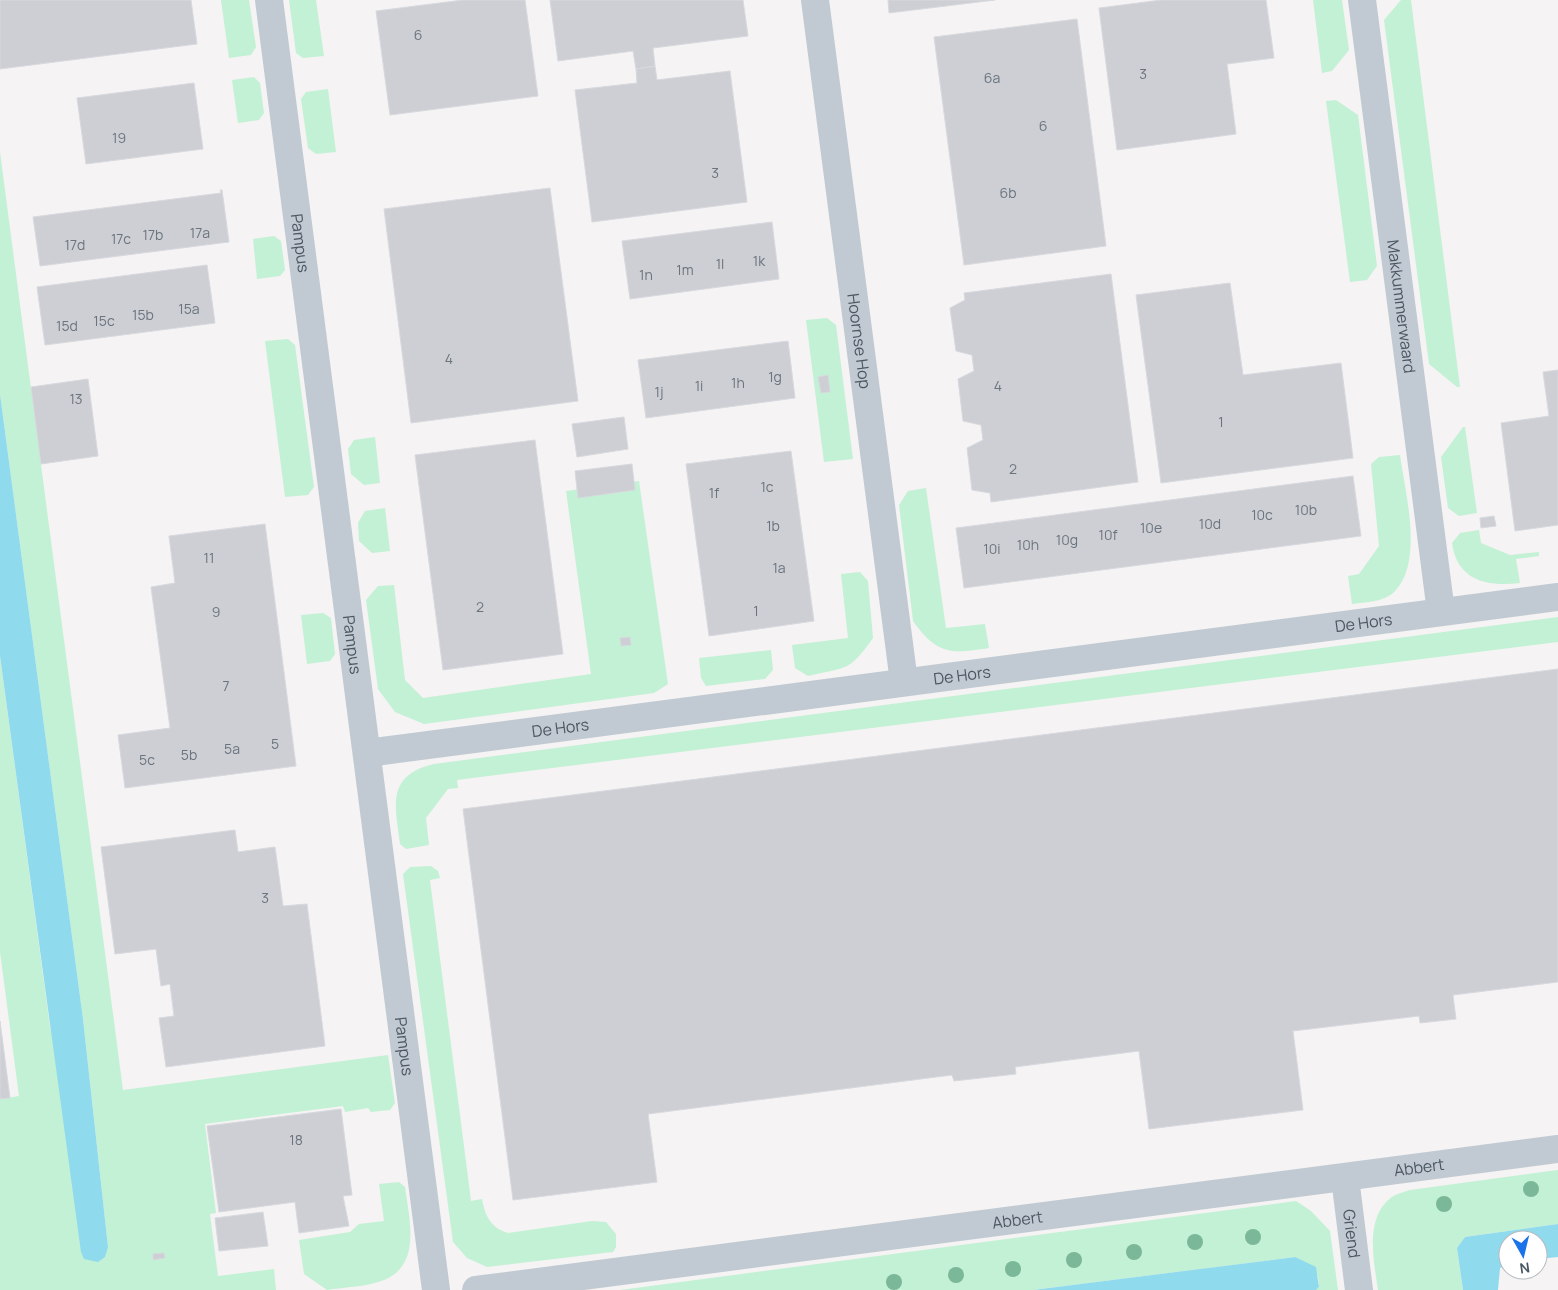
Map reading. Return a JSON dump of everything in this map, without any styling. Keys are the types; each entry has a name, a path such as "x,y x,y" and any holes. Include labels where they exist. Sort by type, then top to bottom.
{"street":[{"name":"Pampus","path":"269,0 436,1290"},
{"name":"Hoornse Hop","path":"815,0 904,682"},
{"name":"Makkummerwaard","path":"1362,0 1441,612"},
{"name":"De Hors","path":"367,753 1558,597"},
{"name":"Abbert","path":"476,1290 1558,1149"},
{"name":"Griend","path":"1345,1178 1359,1290"}],"green space":[{"path":"221,0 249,0 256,47 251,55 229,58"},
{"path":"289,0 316,0 324,56 303,58 296,53"},
{"path":"1313,0 1342,0 1349,50 1332,71 1322,73"},
{"path":"1401,0 1411,0 1460,387 1457,387 1429,364 1384,20"},
{"path":"254,77 260,83 264,113 259,120 238,123 232,80"},
{"path":"328,89 336,152 316,154 308,148 301,99 306,92"},
{"path":"1336,100 1358,115 1377,266 1367,280 1350,282 1326,101"},
{"path":"0,152 123,1090 388,1055 395,1103 390,1110 371,1112 368,1108 345,1112 343,1106 205,1124 216,1213 210,1214 218,1276 274,1269 276,1290 0,1290 0,1099 19,1096 0,952 0,656 50,1027 108,1247 83,1019 0,394"},
{"path":"274,236 281,241 285,270 280,276 257,279 253,239"},
{"path":"827,318 836,325 853,459 824,462 806,320"},
{"path":"288,339 295,345 314,487 308,495 285,497 265,341"},
{"path":"1463,427 1465,427 1477,513 1459,516 1448,508 1441,457"},
{"path":"375,437 380,483 364,485 351,474 348,449 354,440"},
{"path":"1400,455 1408,506 1411,545 1409,562 1404,578 1391,595 1375,601 1352,604 1348,576 1359,574 1379,546 1371,464 1379,457"},
{"path":"639,481 668,684 654,693 424,724 395,712 378,689 366,600 378,586 394,585 405,680 423,698 591,674 566,491"},
{"path":"926,488 946,628 985,624 989,648 964,651 946,650 930,640 913,621 899,505 908,491"},
{"path":"385,508 390,551 372,553 359,541 358,523 365,511"},
{"path":"1479,530 1481,543 1510,555 1539,552 1539,556 1516,559 1520,583 1497,584 1486,582 1476,579 1460,566 1452,543 1460,533"},
{"path":"860,572 868,581 873,638 852,663 839,669 808,676 795,668 792,645 848,638 841,574"},
{"path":"323,613 331,618 335,654 330,661 307,664 301,615"},
{"path":"1558,617 1558,642 457,780 458,788 448,789 426,818 429,845 406,849 400,844 396,805 397,794 401,784 408,776 419,769 434,764"},
{"path":"771,650 773,670 765,679 706,686 701,678 699,658"},
{"path":"431,866 438,871 440,878 430,880 471,1201 482,1199 485,1211 493,1225 508,1233 592,1221 606,1222 616,1234 616,1247 613,1252 487,1267 467,1258 453,1242 403,874 410,867"},
{"path":"1558,1170 1558,1224 1515,1230 1498,1230 1498,1232 1465,1237 1457,1248 1463,1290 1378,1290 1373,1254 1374,1228 1377,1216 1392,1197 1410,1190"},
{"path":"399,1182 405,1187 409,1212 410,1240 404,1264 396,1273 384,1280 370,1284 327,1290 304,1274 299,1240 350,1232 359,1224 384,1221 379,1184"},
{"path":"1296,1201 1311,1211 1330,1231 1338,1290 1316,1290 1319,1287 1318,1276 1295,1257 1033,1290 620,1290"}],"water":[{"path":"0,394 83,1019 108,1247 105,1257 98,1262 84,1259 81,1252 0,656"},
{"path":"1558,1224 1558,1257 1548,1258 1548,1230 1515,1230"},
{"path":"1498,1232 1498,1290 1463,1290 1457,1248 1465,1237"},
{"path":"1295,1257 1316,1267 1319,1287 1316,1290 1033,1290"}],"building":[{"path":"0,0 191,0 197,44 0,69"},
{"path":"463,0 525,0 538,96 390,115 376,11"},
{"path":"550,0 743,0 748,36 653,48 655,66 636,69 633,51 558,61"},
{"path":"888,0 995,0 889,13"},
{"path":"1161,0 1266,0 1274,58 1227,64 1236,134 1117,150 1099,8"},
{"path":"1077,19 1106,246 964,265 934,37"},
{"path":"655,66 657,80 730,71 747,202 592,222 575,90 637,83 636,69"},
{"path":"194,83 203,149 86,164 77,98"},
{"path":"550,188 578,401 411,423 384,209"},
{"path":"220,190 222,190 229,242 40,266 33,217 221,193"},
{"path":"772,222 779,279 630,299 622,241"},
{"path":"207,265 215,323 45,345 37,287"},
{"path":"1111,274 1138,482 991,502 990,493 972,490 967,448 983,440 981,425 963,421 958,379 974,371 972,355 956,351 950,308 965,300 964,293"},
{"path":"1230,283 1243,375 1341,363 1353,458 1161,483 1136,295"},
{"path":"788,341 795,398 646,418 638,360"},
{"path":"1558,370 1558,525 1515,531 1501,423 1549,416 1543,372"},
{"path":"828,375 830,392 821,393 818,377"},
{"path":"88,379 98,456 41,464 31,387"},
{"path":"624,417 628,449 577,457 572,424"},
{"path":"535,440 563,654 443,670 415,455"},
{"path":"791,451 814,621 709,636 686,464"},
{"path":"632,464 635,490 578,498 575,471"},
{"path":"1353,476 1361,536 964,588 956,528"},
{"path":"1494,516 1496,526 1481,528 1480,518"},
{"path":"265,524 296,766 125,788 118,735 170,728 151,587 175,583 169,536"},
{"path":"630,637 631,645 621,646 620,638"},
{"path":"1558,669 1558,982 1453,995 1456,1019 1420,1023 1419,1016 1293,1031 1303,1110 1149,1129 1139,1051 1015,1067 1016,1074 954,1081 952,1075 648,1114 657,1182 513,1200 463,809"},
{"path":"235,830 238,852 275,847 283,906 307,904 325,1046 166,1067 159,1018 174,1016 170,984 161,986 156,949 115,954 101,847"},
{"path":"0,1021 10,1098 0,1099"},
{"path":"341,1109 352,1195 343,1196 349,1226 299,1233 295,1202 219,1212 207,1126"},
{"path":"263,1212 268,1246 219,1251 215,1218"},
{"path":"164,1253 165,1258 153,1260 153,1254"}]}
